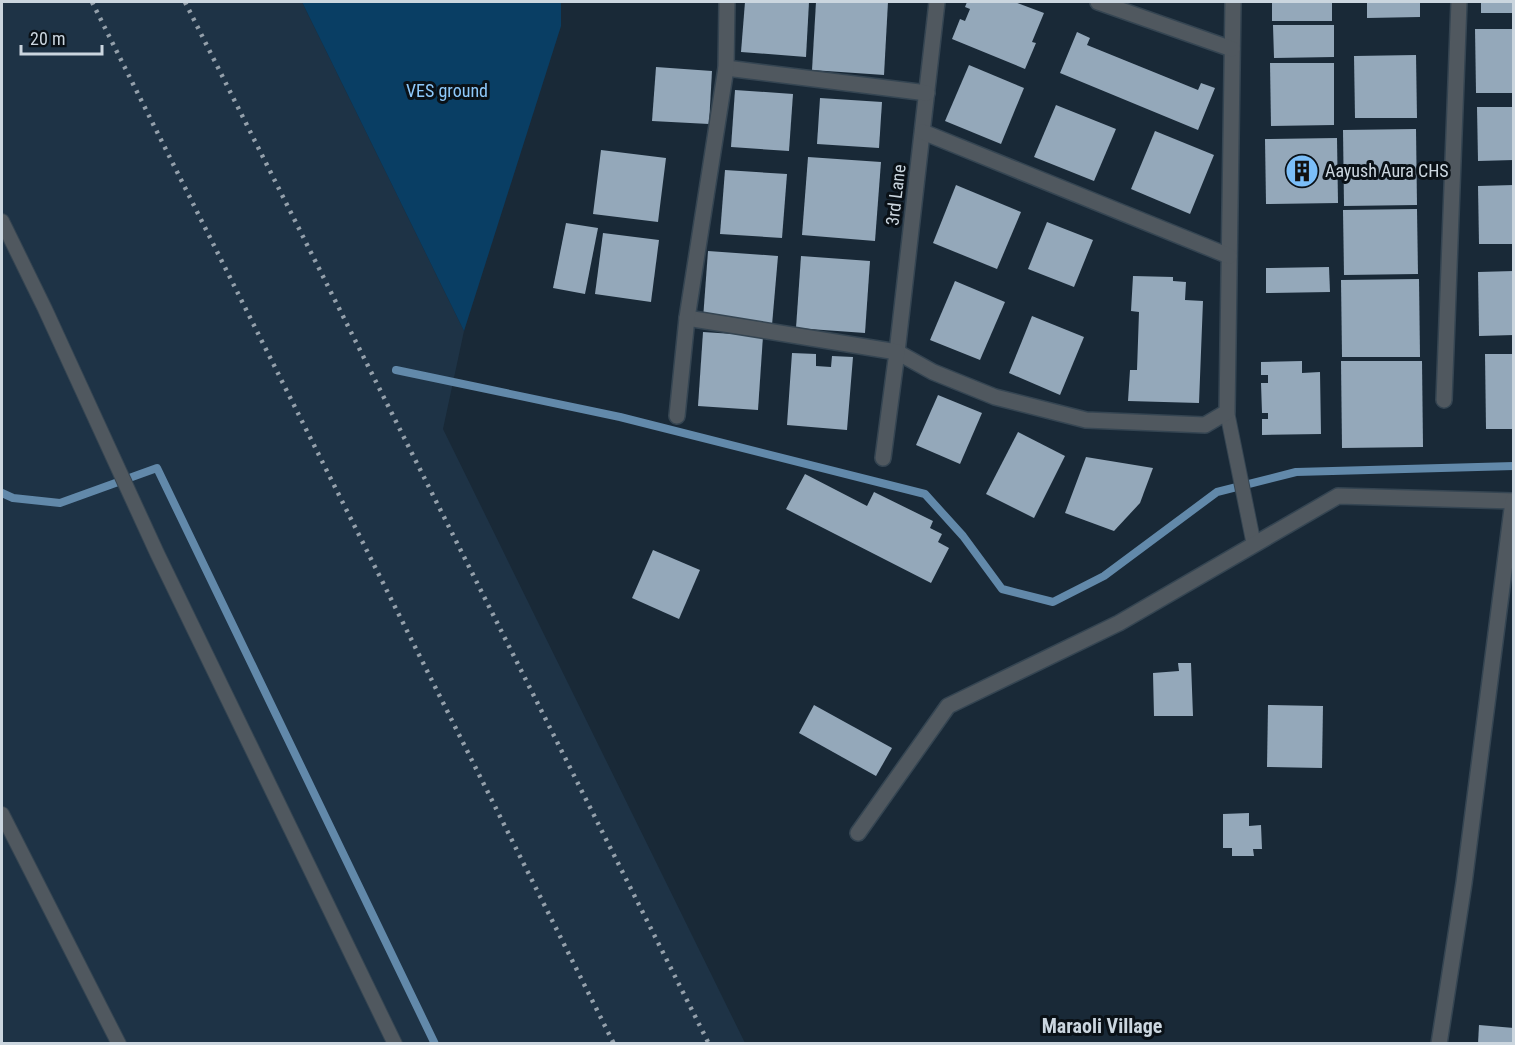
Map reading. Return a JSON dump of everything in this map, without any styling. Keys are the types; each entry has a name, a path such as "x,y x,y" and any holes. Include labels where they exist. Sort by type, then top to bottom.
{"street":[{"path":"677,416 687,318 726,68 727,2"},
{"name":"3rd Lane","path":"883,458 937,2"},
{"path":"1098,2 1232,49"},
{"path":"687,318 897,352 933,372 995,397 1086,420 1205,425 1227,411 1233,2"},
{"path":"1444,400 1459,2"},
{"path":"726,68 927,93"},
{"path":"923,132 1229,256"},
{"path":"858,833 948,706 1119,623 1338,496 1513,501 1464,883 1439,1044"}],"lane":[{"path":"2,221 129,492 395,1044"},
{"path":"1227,411 1254,545"},
{"path":"2,814 119,1044"}],"shaded area":[{"path":"2,2 302,2 464,331 443,429 745,1043 2,1044"}],"green space":[{"name":"VES ground","path":"302,2 561,2 561,26 464,331"}],"building":[{"path":"745,2 809,2 806,57 741,52"},
{"path":"816,2 888,2 884,75 812,70"},
{"path":"967,2 1015,2 1044,13 1032,42 1036,43 1025,69 952,39 960,19 965,21 970,9 965,7"},
{"path":"1272,2 1332,2 1332,21 1272,21"},
{"path":"1367,2 1420,2 1420,17 1367,18"},
{"path":"1481,2 1514,2 1514,13 1481,13"},
{"path":"1273,25 1334,25 1334,57 1274,58"},
{"path":"1475,29 1514,29 1514,93 1476,93"},
{"path":"1077,32 1090,38 1087,45 1198,90 1201,83 1215,88 1198,130 1060,73"},
{"path":"1416,55 1417,118 1355,118 1354,56"},
{"path":"1270,63 1334,63 1334,125 1271,126"},
{"path":"969,65 1024,88 1001,144 945,121"},
{"path":"656,67 712,71 709,124 652,121"},
{"path":"735,90 793,94 789,151 731,147"},
{"path":"820,98 882,102 879,148 817,144"},
{"path":"1056,105 1116,129 1094,181 1034,157"},
{"path":"1477,107 1514,107 1514,160 1478,161"},
{"path":"1416,129 1417,205 1344,206 1343,130"},
{"path":"1155,131 1214,155 1190,214 1131,189"},
{"name":"Aayush Aura CHS","path":"1337,138 1338,203 1266,204 1265,139"},
{"path":"601,150 666,158 658,222 593,214"},
{"path":"808,157 881,162 875,241 802,235"},
{"path":"725,170 787,174 782,238 720,234"},
{"path":"956,185 1021,212 997,269 933,243"},
{"path":"1514,185 1514,244 1479,244 1478,186"},
{"path":"1417,209 1418,274 1344,275 1343,210"},
{"path":"1047,222 1093,240 1074,287 1028,269"},
{"path":"566,223 598,228 585,294 553,288"},
{"path":"603,233 659,240 651,302 595,294"},
{"path":"708,251 778,256 772,325 703,319"},
{"path":"801,256 870,261 865,333 796,328"},
{"path":"1329,267 1330,292 1266,293 1266,268"},
{"path":"1514,271 1514,335 1479,336 1478,272"},
{"path":"1133,276 1173,277 1173,281 1186,282 1185,300 1203,301 1199,403 1128,401 1130,370 1137,370 1139,312 1131,311"},
{"path":"1419,279 1420,357 1342,357 1341,280"},
{"path":"955,281 1005,302 980,360 930,340"},
{"path":"1032,316 1084,337 1060,395 1009,373"},
{"path":"703,332 763,336 758,410 698,406"},
{"path":"792,353 816,354 816,366 831,367 832,356 853,357 847,430 787,425"},
{"path":"1485,354 1514,354 1514,429 1486,429"},
{"path":"1302,361 1302,373 1320,372 1321,434 1262,435 1262,419 1268,419 1268,413 1262,413 1261,383 1268,383 1268,375 1261,375 1261,362"},
{"path":"1341,361 1422,361 1423,447 1342,448"},
{"path":"938,395 982,413 960,464 916,445"},
{"path":"1018,432 1065,456 1034,518 986,494"},
{"path":"1086,457 1153,468 1140,503 1114,531 1065,513"},
{"path":"805,474 867,506 874,492 933,521 930,528 942,534 938,542 949,548 931,583 786,509"},
{"path":"653,550 700,570 679,619 632,598"},
{"path":"1178,663 1191,663 1193,716 1154,716 1153,673 1179,671"},
{"path":"814,705 892,748 876,776 799,733"},
{"path":"1268,705 1323,706 1322,768 1267,767"},
{"path":"1249,813 1249,826 1261,825 1262,849 1253,849 1254,856 1232,856 1232,848 1223,848 1223,814"},
{"path":"1479,1025 1514,1028 1514,1044 1478,1044"}],"waterway":[{"path":"396,370 620,417 925,494 963,536 1002,589 1053,602 1104,576 1217,492 1296,472 1514,466"},
{"path":"2,493 13,498 60,503 157,468 435,1044"}],"railway":[{"path":"92,2 614,1044"},
{"path":"185,2 709,1044"}],"place":[{"name":"Aayush Aura CHS","path":"1302,171"}],"district":[{"name":"Maraoli Village","path":"1102,1026"}]}
